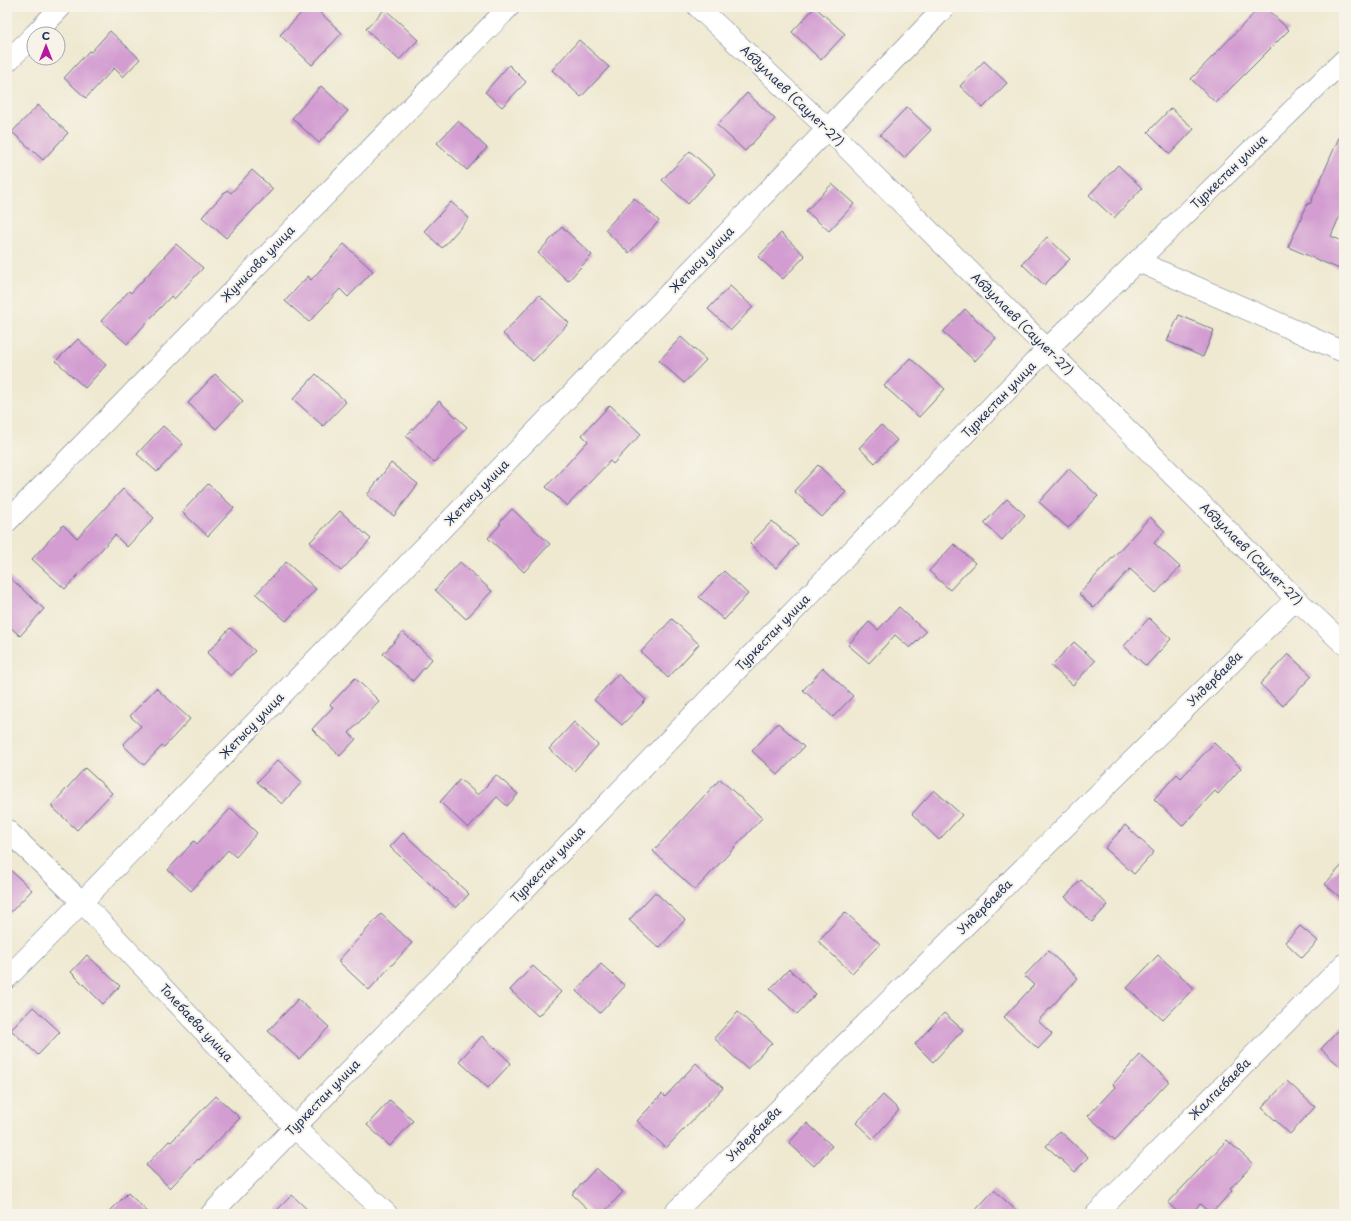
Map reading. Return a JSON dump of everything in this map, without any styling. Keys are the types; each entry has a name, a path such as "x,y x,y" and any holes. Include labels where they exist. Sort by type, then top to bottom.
{"street":[{"path":"42,26 61,7"},
{"name":"Жунисова улица","path":"7,522 509,7"},
{"name":"Абдуллаев (Саулет-27)","path":"698,7 828,129 1296,599 1344,644"},
{"name":"Жетысу улица","path":"7,978 945,7"},
{"path":"7,62 26,42"},
{"name":"Туркестан улица","path":"211,1214 1047,349 1344,60"},
{"path":"1138,261 1344,352"},
{"name":"Ундербаева","path":"673,1214 1296,599"},
{"name":"Толебаева улица","path":"7,830 82,902 294,1127 387,1214"},
{"name":"Жалгасбаева","path":"1096,1214 1344,964"}],"building":[{"path":"307,7 314,7 342,33 312,65 280,35"},
{"path":"815,7 845,34 821,60 792,32"},
{"path":"1260,7 1265,7 1289,30 1216,103 1191,79"},
{"path":"385,9 418,40 399,60 366,29"},
{"path":"110,31 140,59 123,77 114,68 86,98 64,78"},
{"path":"579,40 609,67 581,97 552,70"},
{"path":"984,61 1007,83 983,108 960,86"},
{"path":"509,65 526,82 502,107 485,92"},
{"path":"321,86 348,111 319,143 292,118"},
{"path":"747,93 775,119 745,151 717,125"},
{"path":"38,105 68,133 43,160 12,132"},
{"path":"907,107 931,130 904,158 880,135"},
{"path":"1171,108 1194,129 1170,154 1148,132"},
{"path":"458,121 487,148 467,170 437,143"},
{"path":"1344,126 1344,206 1331,236 1344,242 1344,271 1288,247 1308,203 1310,204"},
{"path":"690,151 715,174 688,204 662,180"},
{"path":"1118,165 1142,188 1114,218 1089,195"},
{"path":"252,170 273,189 226,238 202,217 227,190 231,193"},
{"path":"832,184 854,204 829,231 806,211"},
{"path":"634,198 659,221 629,253 605,230"},
{"path":"451,202 469,218 442,248 424,231"},
{"path":"562,227 592,255 568,281 538,253"},
{"path":"781,233 805,256 783,279 758,257"},
{"path":"1047,237 1070,259 1044,285 1022,264"},
{"path":"176,244 203,268 174,299 171,296 127,344 101,321 129,291 131,293"},
{"path":"344,244 373,271 348,297 340,289 309,322 285,301 308,276 311,280"},
{"path":"730,286 753,307 731,330 708,309"},
{"path":"539,295 569,323 533,361 503,334"},
{"path":"965,309 996,338 975,361 943,332"},
{"path":"1179,315 1214,330 1203,357 1167,341"},
{"path":"681,337 706,360 684,383 659,361"},
{"path":"78,339 106,365 85,388 56,361"},
{"path":"910,358 945,389 919,417 884,386"},
{"path":"215,374 243,401 216,429 188,403"},
{"path":"316,374 346,402 323,426 293,399"},
{"path":"439,401 467,427 434,462 406,436"},
{"path":"610,405 641,434 613,464 610,461 567,506 546,487 588,441 582,435"},
{"path":"881,425 897,440 875,463 859,448"},
{"path":"163,426 183,444 157,472 137,454"},
{"path":"391,463 418,484 394,516 367,495"},
{"path":"818,465 846,492 822,517 794,491"},
{"path":"1069,469 1098,496 1068,528 1039,502"},
{"path":"208,484 234,508 208,536 182,512"},
{"path":"123,489 154,518 127,547 115,535 65,589 32,559 63,525 77,538"},
{"path":"1007,499 1025,515 1002,540 984,523"},
{"path":"512,509 550,544 524,572 488,538"},
{"path":"340,511 371,539 341,571 310,542"},
{"path":"1150,517 1165,531 1154,543 1180,567 1156,593 1130,569 1094,608 1079,594"},
{"path":"772,521 798,544 776,568 750,544"},
{"path":"954,544 975,563 950,590 929,571"},
{"path":"286,562 316,589 286,621 256,594"},
{"path":"460,562 492,591 466,619 435,590"},
{"path":"724,571 748,594 724,620 699,597"},
{"path":"7,575 44,609 20,636 7,624"},
{"path":"899,607 926,632 910,648 895,635 869,663 848,645 869,622 878,630"},
{"path":"1149,618 1171,639 1146,666 1124,646"},
{"path":"672,619 699,644 668,678 641,652"},
{"path":"230,628 255,651 231,676 207,653"},
{"path":"403,632 432,659 413,681 383,654"},
{"path":"1074,642 1095,661 1073,685 1051,666"},
{"path":"1288,654 1312,676 1283,706 1260,684"},
{"path":"823,668 853,696 833,717 803,690"},
{"path":"618,674 646,700 622,725 594,700"},
{"path":"355,678 379,701 349,733 356,739 340,756 312,729 333,707 330,705"},
{"path":"156,688 190,719 164,747 162,746 144,765 123,745 141,726 130,716"},
{"path":"574,722 598,745 574,771 549,749"},
{"path":"778,723 804,747 778,775 752,751"},
{"path":"1214,743 1241,768 1218,794 1215,791 1182,826 1154,799 1177,774 1181,778"},
{"path":"278,760 302,782 282,804 257,782"},
{"path":"85,768 112,793 77,830 51,806"},
{"path":"496,775 518,794 507,806 497,797 468,828 440,802 460,779 478,795"},
{"path":"720,779 762,818 695,890 653,851"},
{"path":"934,790 962,815 939,840 912,814"},
{"path":"231,808 257,833 236,857 228,850 191,891 168,870 194,841 197,844"},
{"path":"1125,825 1154,852 1134,874 1105,848"},
{"path":"403,833 469,894 456,908 390,847"},
{"path":"1344,863 1344,901 1325,884"},
{"path":"7,867 32,890 7,916"},
{"path":"1081,880 1108,905 1092,922 1065,897"},
{"path":"655,892 685,920 659,948 629,920"},
{"path":"845,912 880,944 852,973 818,941"},
{"path":"381,914 412,943 369,990 338,961"},
{"path":"1300,926 1318,941 1302,958 1285,942"},
{"path":"1048,951 1078,978 1038,1021 1052,1034 1038,1049 1004,1017 1034,985 1024,976"},
{"path":"87,955 120,986 103,1004 71,972"},
{"path":"1158,955 1194,988 1163,1020 1127,988"},
{"path":"601,964 625,986 600,1013 576,991"},
{"path":"533,966 561,992 538,1016 510,990"},
{"path":"789,969 816,994 797,1014 770,989"},
{"path":"298,999 329,1027 299,1059 268,1031"},
{"path":"33,1007 60,1032 38,1055 11,1030"},
{"path":"738,1012 772,1043 747,1069 714,1038"},
{"path":"944,1013 963,1030 933,1062 915,1044"},
{"path":"1344,1024 1344,1070 1321,1049"},
{"path":"482,1036 511,1063 488,1088 459,1061"},
{"path":"1140,1055 1169,1081 1115,1140 1088,1116 1115,1087 1113,1084"},
{"path":"696,1063 723,1088 666,1148 637,1121 662,1094 665,1097"},
{"path":"1287,1081 1315,1107 1290,1134 1262,1108"},
{"path":"883,1095 899,1110 873,1139 856,1123"},
{"path":"216,1096 240,1118 170,1188 146,1165"},
{"path":"390,1100 413,1121 390,1146 367,1125"},
{"path":"807,1123 832,1146 814,1166 789,1143"},
{"path":"1060,1131 1088,1157 1075,1172 1046,1146"},
{"path":"1227,1140 1253,1164 1230,1189 1232,1191 1211,1214 1200,1204 1191,1214 1180,1214 1168,1203"},
{"path":"596,1168 623,1192 602,1214 593,1214 572,1194"},
{"path":"994,1190 1020,1214 972,1214"},
{"path":"128,1193 150,1214 107,1214"},
{"path":"292,1195 312,1214 273,1214"}]}
